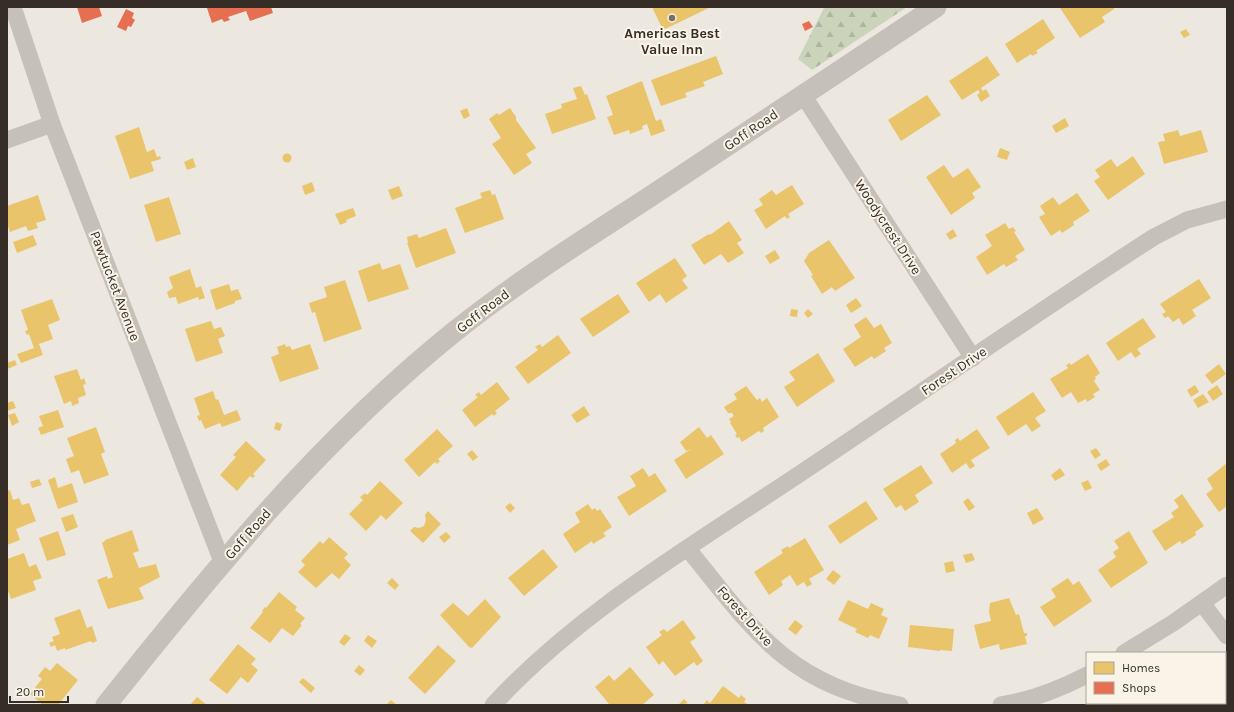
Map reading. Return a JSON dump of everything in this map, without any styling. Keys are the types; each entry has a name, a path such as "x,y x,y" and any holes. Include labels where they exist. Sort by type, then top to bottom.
{"street":[{"name":"Pawtucket Avenue","path":"13,7 52,124 223,564"},
{"name":"Goff Road","path":"106,705 287,489 323,451 387,390 454,332 576,245 936,7"},
{"name":"Woodycrest Drive","path":"803,95 973,358"},
{"path":"7,140 52,124"},
{"name":"Forest Drive","path":"493,705 532,666 616,597 1154,238 1187,220 1227,209"},
{"name":"Forest Drive","path":"688,549 760,636 799,668 834,687 900,705"},
{"path":"1126,652 1202,603 1227,585"},
{"path":"1202,603 1227,636"},
{"path":"1001,705 1023,701 1049,692 1086,675"}],"green space":[{"path":"907,7 812,70 798,59 824,8"}],"building: Homes":[{"name":"Americas Best Value Inn","path":"652,7 711,7 663,30"},
{"path":"1113,7 1114,9 1102,17 1105,22 1080,38 1060,8"},
{"path":"1043,19 1055,38 1036,51 1038,53 1032,56 1031,54 1017,63 1005,44"},
{"path":"1186,29 1190,35 1184,38 1180,32"},
{"path":"716,56 723,74 703,82 705,86 685,93 687,97 661,106 651,80"},
{"path":"987,56 1000,75 981,88 983,91 986,89 990,96 981,102 977,95 980,93 978,90 962,100 949,81"},
{"path":"642,81 656,121 661,119 665,131 651,136 647,124 642,126 643,129 630,134 629,130 614,135 607,117 613,115 606,96"},
{"path":"581,86 585,95 587,94 596,119 552,134 545,114 562,108 561,104 577,99 573,88"},
{"path":"927,95 941,115 901,141 888,120"},
{"path":"467,108 470,116 464,119 460,111"},
{"path":"510,108 516,117 516,120 536,148 526,154 532,163 514,175 492,144 501,138 489,119 497,113 499,115"},
{"path":"1065,118 1069,126 1056,133 1052,126"},
{"path":"139,127 147,152 154,149 157,157 160,156 161,159 151,162 154,171 130,179 115,136"},
{"path":"1178,130 1180,136 1201,130 1208,152 1164,164 1158,142 1165,141 1163,134"},
{"path":"1000,148 1010,152 1007,160 997,157"},
{"path":"287,153 292,158 287,163 282,158"},
{"path":"1133,156 1145,174 1108,200 1094,181 1100,177 1095,170 1111,159 1117,167"},
{"path":"193,158 196,167 187,170 184,162"},
{"path":"944,165 953,178 968,168 981,187 972,193 975,198 951,215 926,177"},
{"path":"312,182 315,191 305,195 302,186"},
{"path":"792,185 804,204 788,214 790,217 787,219 785,216 766,229 754,210 763,205 759,199 772,190 776,195"},
{"path":"399,186 403,196 392,200 388,190"},
{"path":"490,190 492,195 495,194 504,219 465,233 455,208 482,198 480,193"},
{"path":"1077,193 1090,211 1073,222 1074,225 1062,233 1060,230 1051,236 1039,217 1045,214 1040,206 1053,197 1059,205"},
{"path":"38,195 46,220 36,223 38,228 28,231 26,226 10,232 7,222 7,206"},
{"path":"169,197 181,234 156,242 144,205"},
{"path":"353,208 356,216 346,220 347,222 340,225 335,214"},
{"path":"729,221 742,240 737,243 744,253 728,263 721,254 704,265 691,245 709,234 710,235"},
{"path":"1005,223 1009,229 1013,227 1016,231 1014,232 1025,250 1015,256 1018,260 1006,267 1004,264 987,275 976,257 992,246 985,235"},
{"path":"446,228 456,253 416,268 407,243 407,237 417,234 419,238"},
{"path":"953,229 957,236 950,240 946,234"},
{"path":"33,235 37,245 17,253 13,242"},
{"path":"829,240 855,278 835,291 832,287 822,294 804,261 809,253"},
{"path":"775,250 780,258 770,264 765,256"},
{"path":"675,258 687,276 682,280 688,288 666,303 660,294 649,302 636,283"},
{"path":"380,263 382,270 400,264 409,289 368,302 358,271"},
{"path":"190,269 196,288 201,286 205,298 199,300 198,297 178,304 176,297 169,298 167,292 173,288 169,277"},
{"path":"1199,279 1211,298 1192,310 1196,316 1183,325 1179,318 1173,322 1168,316 1165,318 1162,314 1166,312 1160,304"},
{"path":"345,280 362,329 324,342 315,312 312,313 309,303 327,297 324,287"},
{"path":"229,284 231,291 238,289 242,299 216,310 210,290"},
{"path":"618,294 630,312 593,337 580,319"},
{"path":"856,298 862,306 851,313 846,305"},
{"path":"52,299 60,320 48,325 53,339 39,344 43,355 21,363 17,354 34,348 29,334 27,335 25,331 28,330 21,310"},
{"path":"791,309 798,310 797,317 790,316"},
{"path":"808,309 813,314 808,318 804,313"},
{"path":"866,317 874,328 881,324 892,343 884,348 886,351 874,359 872,356 855,367 843,349 861,337 854,325"},
{"path":"1143,318 1156,337 1137,349 1141,354 1135,358 1131,352 1118,361 1106,343"},
{"path":"211,321 214,329 221,327 225,336 218,339 223,353 196,362 185,329"},
{"path":"558,335 571,353 528,384 515,367 538,350 535,347 540,344 542,347"},
{"path":"285,344 286,347 290,346 292,350 310,344 319,369 280,382 271,357 279,354 277,347"},
{"path":"818,353 835,381 797,407 784,387 795,380 789,372"},
{"path":"1088,354 1100,373 1095,377 1096,379 1094,381 1100,390 1093,394 1095,397 1087,402 1086,399 1078,403 1071,392 1062,398 1050,379 1068,368 1066,365 1070,363 1071,365"},
{"path":"15,360 17,365 7,369 7,363"},
{"path":"1219,364 1226,374 1212,384 1205,375"},
{"path":"77,369 81,380 84,378 86,384 83,385 86,395 78,398 79,403 72,406 71,401 64,404 54,376"},
{"path":"497,382 510,399 495,411 497,413 494,416 492,414 475,427 462,410 478,397 475,395 479,392 481,395"},
{"path":"1195,385 1199,392 1191,397 1187,390"},
{"path":"1217,385 1223,394 1213,401 1207,392"},
{"path":"746,386 757,400 760,398 762,402 767,398 779,417 763,428 764,431 761,433 759,431 742,442 739,437 737,438 735,435 737,434 730,423 731,422 729,419 734,416 732,413 728,413 724,407 737,399 734,394"},
{"path":"213,391 216,400 218,399 224,415 237,410 241,420 222,427 220,423 205,429 201,420 199,421 197,416 200,415 194,398"},
{"path":"1033,392 1046,411 1035,418 1041,426 1032,432 1026,424 1008,436 996,417"},
{"path":"1203,394 1209,402 1198,408 1193,400"},
{"path":"13,401 16,408 7,411 7,403"},
{"path":"584,406 590,415 577,423 571,415"},
{"path":"58,410 64,427 41,435 38,428 43,426 39,416"},
{"path":"15,413 19,422 12,426 8,415"},
{"path":"276,422 282,424 280,431 274,429"},
{"path":"96,427 105,452 101,454 109,475 84,484 79,470 71,473 66,459 74,456 67,438"},
{"path":"699,427 707,438 711,435 724,454 686,479 674,460 691,449 686,451 680,442"},
{"path":"437,429 453,446 438,459 440,461 437,464 435,462 419,477 404,460"},
{"path":"977,429 990,448 971,460 975,466 970,469 966,463 952,473 940,454 956,443 955,440 958,438 960,441"},
{"path":"246,441 266,460 253,474 255,476 253,478 250,476 237,491 220,475 236,457 233,455"},
{"path":"1096,448 1101,455 1095,459 1090,451"},
{"path":"472,450 478,457 473,461 467,454"},
{"path":"1106,459 1110,465 1101,471 1097,465"},
{"path":"1227,463 1227,506 1219,512 1206,494 1213,489 1207,479"},
{"path":"921,465 933,483 915,495 919,502 905,511 901,505 896,508 883,489"},
{"path":"643,468 649,477 655,473 667,491 629,516 617,497 636,486 630,476"},
{"path":"1060,468 1065,475 1055,481 1051,475"},
{"path":"55,477 58,488 72,483 78,502 58,509 48,480"},
{"path":"39,479 42,485 32,488 30,482"},
{"path":"1088,480 1092,488 1085,491 1081,483"},
{"path":"380,481 403,503 386,520 381,515 366,531 349,514 363,500 360,497 365,493 367,495"},
{"path":"10,490 13,500 19,498 22,505 29,503 36,521 16,529 20,540 7,545 7,491"},
{"path":"1182,494 1204,526 1195,532 1196,535 1182,544 1180,541 1165,551 1152,531 1174,517 1171,513 1179,507 1174,500"},
{"path":"968,498 975,507 969,511 963,502"},
{"path":"866,501 878,519 840,544 828,526"},
{"path":"510,503 515,508 510,513 505,507"},
{"path":"588,504 592,510 595,508 597,511 600,509 612,527 603,533 606,536 593,544 592,541 575,553 563,534 580,522 575,513"},
{"path":"1037,508 1044,519 1033,525 1027,513"},
{"path":"428,511 441,524 423,543 410,531 414,527 419,528 424,526 426,520 425,515"},
{"path":"73,514 78,527 66,532 61,518"},
{"path":"132,530 139,551 133,553 139,568 156,564 160,577 139,588 144,599 108,609 97,580 107,576 108,579 113,577 102,543 105,540"},
{"path":"58,531 66,555 47,561 39,538"},
{"path":"1129,531 1148,563 1111,588 1098,570 1116,557 1113,552 1119,548 1114,541"},
{"path":"446,532 451,537 444,543 439,537"},
{"path":"329,537 348,554 344,558 351,565 339,579 332,573 316,588 298,572 305,565 301,561 320,541 323,544"},
{"path":"805,538 824,570 809,579 812,584 807,587 804,582 797,586 790,575 781,581 783,585 769,595 754,572 783,553 781,550 788,546 789,548"},
{"path":"543,549 558,567 524,596 508,578"},
{"path":"24,553 29,567 36,564 42,578 33,581 36,590 11,599 7,588 7,559"},
{"path":"972,553 975,560 966,563 963,555"},
{"path":"953,561 955,571 946,573 944,563"},
{"path":"833,570 841,576 834,585 826,579"},
{"path":"392,578 399,585 395,590 387,583"},
{"path":"1068,578 1073,585 1079,581 1092,601 1054,627 1040,607 1056,597 1051,589"},
{"path":"279,592 297,607 295,610 305,618 300,624 302,625 293,636 282,628 270,643 250,628 263,612 262,611 265,607 266,608"},
{"path":"1009,598 1016,615 1019,614 1024,633 1027,633 1027,636 1025,636 1027,644 1000,650 999,644 980,649 974,625 991,621 989,612 990,603"},
{"path":"485,599 501,617 472,648 469,647 440,615 453,603 468,616"},
{"path":"848,600 868,609 871,603 884,609 881,615 888,618 879,639 870,635 868,638 855,632 857,629 838,620"},
{"path":"80,609 87,628 92,626 97,641 92,643 91,641 65,650 65,648 57,651 55,645 51,647 49,643 54,641 52,637 60,634 54,618"},
{"path":"683,620 696,638 690,642 703,661 697,666 694,662 675,676 663,661 659,665 646,647 662,635 659,632 664,629 667,632"},
{"path":"795,620 803,626 796,635 788,629"},
{"path":"910,625 954,629 952,651 908,647"},
{"path":"345,634 351,638 344,646 339,642"},
{"path":"368,635 377,641 372,648 364,641"},
{"path":"238,644 256,659 251,664 258,670 248,683 241,677 227,694 209,680"},
{"path":"438,645 456,661 425,694 408,678"},
{"path":"57,663 78,680 58,705 43,705 30,694 42,679 38,676 45,667 50,671"},
{"path":"359,665 365,670 360,676 354,671"},
{"path":"630,667 654,695 642,705 607,705 609,704 595,687 609,675 614,681"},
{"path":"303,678 315,688 311,693 299,682"},
{"path":"723,686 739,698 741,695 746,699 744,702 749,705 703,705 707,700 710,703"},
{"path":"197,697 207,705 190,705"},
{"path":"684,699 688,703 680,705 679,704"},
{"path":"391,700 397,705 386,705"},
{"path":"1165,704 1206,705 1166,705"}],"building: Shops":[{"path":"77,7 99,7 102,16 82,23"},
{"path":"271,7 273,13 250,21 246,11 228,17 230,20 224,22 222,19 212,23 207,8"},
{"path":"126,9 134,13 132,18 135,20 131,27 128,26 126,31 117,27"},
{"path":"809,21 813,27 805,31 802,24"}],"place":[{"name":"Americas Best Value Inn","path":"672,18"}]}
